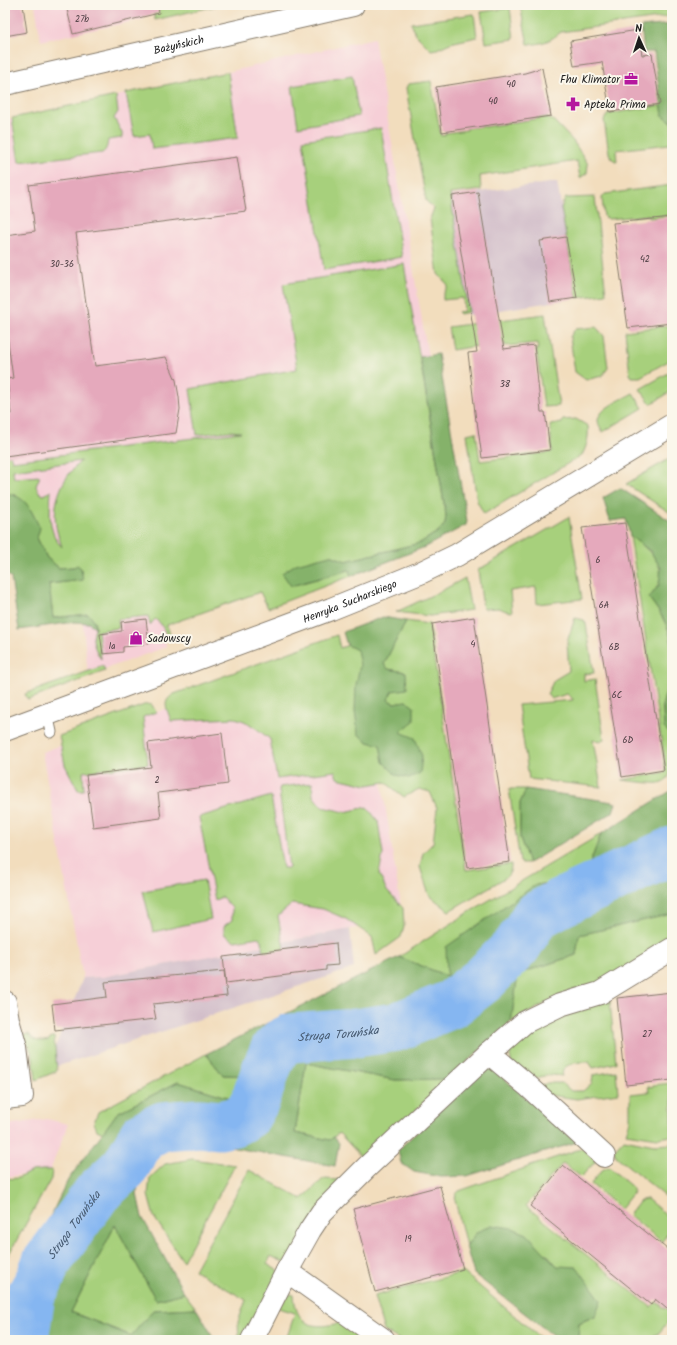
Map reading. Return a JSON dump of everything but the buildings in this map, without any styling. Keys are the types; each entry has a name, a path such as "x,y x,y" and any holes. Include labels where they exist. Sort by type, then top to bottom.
{"street":[{"name":"Bażyńskich","path":"5,84 353,5"},
{"name":"Henryka Sucharskiego","path":"5,730 49,723 420,572 457,555 672,425"},
{"path":"252,1340 287,1271 322,1212 367,1167 489,1053 525,1022 560,1005 600,993 672,949"},
{"path":"5,1002 8,1020 16,1048 22,1096 5,1098"},
{"path":"489,1053 527,1085 604,1156"},
{"path":"287,1271 384,1340"}],"shaded area":[{"path":"35,5 140,5 144,19 41,41"},
{"path":"374,38 455,515 161,606 166,647 88,675 82,615 5,497 5,120 228,72"},
{"path":"557,182 577,298 468,315 448,196"},
{"path":"360,641 403,920 104,977 83,978 42,752"},
{"path":"350,929 354,968 46,1070 83,978 104,977"},
{"path":"47,1119 68,1124 50,1171 5,1177 5,1125"}],"green space":[{"path":"153,5 220,5 155,20"},
{"path":"672,5 672,16 561,32 538,44 528,44 520,6"},
{"path":"510,8 514,39 486,43 481,12"},
{"path":"474,14 477,37 450,43 431,50 416,35 411,23"},
{"path":"672,24 672,122 663,116 654,52 644,52 641,27"},
{"path":"228,72 238,138 152,149 150,134 134,136 126,93"},
{"path":"352,76 359,116 298,127 292,86"},
{"path":"431,81 441,136 445,135 445,133 467,130 467,128 484,127 547,117 553,120 573,141 588,164 587,173 580,178 577,161 480,176 481,190 450,194 469,312 460,314 458,312 464,311 463,298 443,300 443,295 448,285 438,274 430,219 434,208 426,201 406,88 408,84"},
{"path":"116,96 118,112 114,118 122,133 122,138 108,140 104,152 19,162 12,118"},
{"path":"662,105 663,116 672,122 670,144 616,150 617,162 611,158 604,120 608,114"},
{"path":"381,128 402,257 324,270 303,140"},
{"path":"672,185 672,215 649,218 649,215 609,219 604,217 602,198 605,194"},
{"path":"595,197 606,294 577,298 561,208 566,198"},
{"path":"404,264 446,515 445,524 439,531 420,543 346,561 330,555 291,586 349,570 351,576 268,608 260,592 167,625 171,637 168,638 161,624 155,619 150,625 148,616 118,619 119,628 98,631 101,659 93,641 95,622 88,614 53,618 49,584 83,580 74,567 59,568 47,558 16,495 5,493 5,458 10,454 12,461 241,432 230,431 197,435 190,389 297,369 283,284","holes":["81,461 62,485 56,504 56,525 62,547 54,535 50,520 51,491 43,495 39,492 36,486 40,476 14,478 13,470"]},
{"path":"545,314 559,406 544,407 536,349 538,349 538,343 505,346 504,342 452,350 448,327"},
{"path":"672,325 672,359 640,377 632,377 630,374 625,331"},
{"path":"596,327 604,336 608,368 602,376 586,380 575,372 570,337 575,329"},
{"path":"438,354 467,521 466,525 425,547 351,576 349,570 291,586 282,573 296,564 330,555 346,561 420,543 439,531 445,524 446,515 420,357"},
{"path":"672,371 672,391 651,404 640,389"},
{"path":"633,393 643,408 603,432 598,420 602,412 612,404"},
{"path":"576,419 588,426 587,441 582,455 484,514 477,501 467,434 476,432 480,461 552,452 550,425 562,423 563,420"},
{"path":"669,459 672,463 672,514 626,484"},
{"path":"620,488 672,522 672,643 669,630 664,619 649,598 659,585 661,568 650,551 630,536 626,519 610,521 603,498"},
{"path":"5,493 19,497 31,510 40,528 37,538 47,558 59,568 74,567 77,565 81,568 83,580 49,584 53,618 88,614 93,619 96,628 89,623 74,622 19,630 11,578 5,572"},
{"path":"569,517 582,599 537,604 536,587 510,591 512,612 499,608 483,609 478,570"},
{"path":"630,536 653,556 660,570 660,577 657,587 649,598 661,615 669,631 671,640 673,659 663,709 664,728 672,736 673,756 669,776 660,783 622,780 666,772"},
{"path":"465,578 471,610 430,616 396,612 441,591"},
{"path":"383,617 406,621 384,664 388,669 406,672 407,689 392,691 388,700 394,703 406,701 414,707 414,721 400,732 415,738 422,756 420,773 409,778 396,775 383,762 380,745 368,742 358,734 355,711 356,685 360,665 357,650 347,645 343,632"},
{"path":"575,618 584,620 586,624 594,673 584,674 584,681 595,679 604,739 601,741 593,740 601,787 529,779 518,705 573,700 567,694 551,699 547,694 554,680 569,671 567,642"},
{"path":"406,621 429,624 466,870 511,864 510,872 505,878 449,911 429,895 420,867 423,853 433,843 437,808 430,792 419,789 404,797 385,782 367,785 337,778 335,771 277,779 270,739 253,726 234,718 171,721 166,706 167,700 174,694 337,635 340,648 360,641 400,732 406,701 394,703 388,700 392,691 406,672 388,669 384,664"},
{"path":"103,666 105,671 28,700 25,694"},
{"path":"672,670 672,736 664,728 663,703"},
{"path":"147,704 152,705 156,712 143,717 148,764 83,772 84,790 78,790 65,765 59,736"},
{"path":"312,783 313,796 322,807 345,812 367,807 378,821 383,854 379,874 387,891 403,908 404,927 401,937 376,955 372,937 346,919 323,909 292,904 278,916 284,949 263,952 262,940 258,937 235,941 224,934 224,926 232,920 232,908 222,897 215,900 199,817 271,796 283,868 289,868 279,790 280,787"},
{"path":"509,789 526,789 520,803 520,838 529,863 520,862"},
{"path":"526,789 616,803 613,812 529,863 520,838 520,803"},
{"path":"669,792 672,792 672,914 579,935 576,955 518,974 511,1022 448,1079 395,1080 306,1063 295,1133 330,1140 334,1137 339,1143 335,1166 191,1140 158,1153 139,1177 137,1194 142,1217 184,1293 156,1300 115,1225 71,1312 131,1336 153,1310 196,1308 215,1340 5,1340 5,1319 13,1293 68,1180 117,1113 178,1082 247,1103 258,1076 223,1075 206,1054 399,957 447,976 446,947 535,885 584,879 601,834"},
{"path":"601,834 584,879 535,885 447,976 399,957 471,911"},
{"path":"204,880 211,919 153,932 143,891"},
{"path":"671,914 672,938 610,980 569,991 511,1022 518,974 576,955 579,935"},
{"path":"610,1001 616,1063 593,1068 589,1062 575,1063 563,1069 562,1076 546,1076 531,1080 512,1065 510,1056 511,1047 523,1034 585,1004"},
{"path":"29,1034 33,1039 40,1041 49,1040 51,1037 54,1037 57,1071 36,1080 31,1053 22,1035"},
{"path":"206,1054 223,1075 258,1076 247,1103 178,1082 117,1113 103,1133 97,1130 94,1123 98,1112"},
{"path":"306,1063 395,1080 448,1079 364,1160 339,1133 330,1140 295,1133"},
{"path":"493,1069 577,1142 467,1176 441,1177 414,1172 401,1163 398,1150 482,1070"},
{"path":"616,1071 618,1093 577,1099 549,1095 538,1087 547,1083 562,1083 571,1091 583,1091 592,1083 593,1075"},
{"path":"672,1083 672,1136 658,1138 626,1133 630,1121 630,1094 649,1092 648,1086 652,1087 653,1085"},
{"path":"624,1139 654,1145 672,1144 672,1202 616,1156 614,1150"},
{"path":"583,1148 596,1161 581,1177 563,1163 526,1206 651,1307 656,1302 666,1309 672,1302 672,1317 658,1334 649,1340 578,1340 579,1323 595,1316 547,1254 476,1233 466,1246 455,1200 456,1194 459,1191"},
{"path":"192,1159 235,1165 183,1261 154,1217 148,1195 150,1178 165,1164"},
{"path":"609,1167 633,1188 633,1193 620,1209 591,1184 601,1171"},
{"path":"52,1170 51,1179 5,1261 5,1179 18,1178 32,1171"},
{"path":"249,1170 302,1199 323,1179 341,1180 285,1263 271,1256 267,1264 280,1272 242,1340 239,1340 238,1322 246,1300 194,1270"},
{"path":"647,1199 672,1220 672,1227 662,1242 629,1215 640,1201"},
{"path":"115,1225 156,1300 184,1293 196,1308 153,1310 132,1336 71,1312"},
{"path":"491,1225 512,1228 527,1234 557,1266 577,1267 601,1300 595,1316 579,1323 578,1340 559,1340 474,1274 466,1246 476,1233"},
{"path":"463,1272 543,1340 400,1340 384,1331 374,1296"},
{"path":"290,1294 294,1295 299,1315 305,1321 319,1326 347,1321 375,1340 286,1340 295,1313 276,1307"}],"waterway":[{"name":"Struga Toruńska","path":"24,1340 31,1295 40,1279 46,1263 98,1192 125,1167 143,1136 163,1126 200,1123 220,1125 234,1122 247,1115 255,1101 275,1049 283,1042 291,1038 356,1033 396,1027 452,1004 484,979 517,946 536,916 560,903 672,851"}],"place":[{"name":"Fhu Klimator","path":"631,79"},
{"name":"Apteka Prima","path":"573,104"},
{"name":"Sadowscy","path":"136,638"}]}
